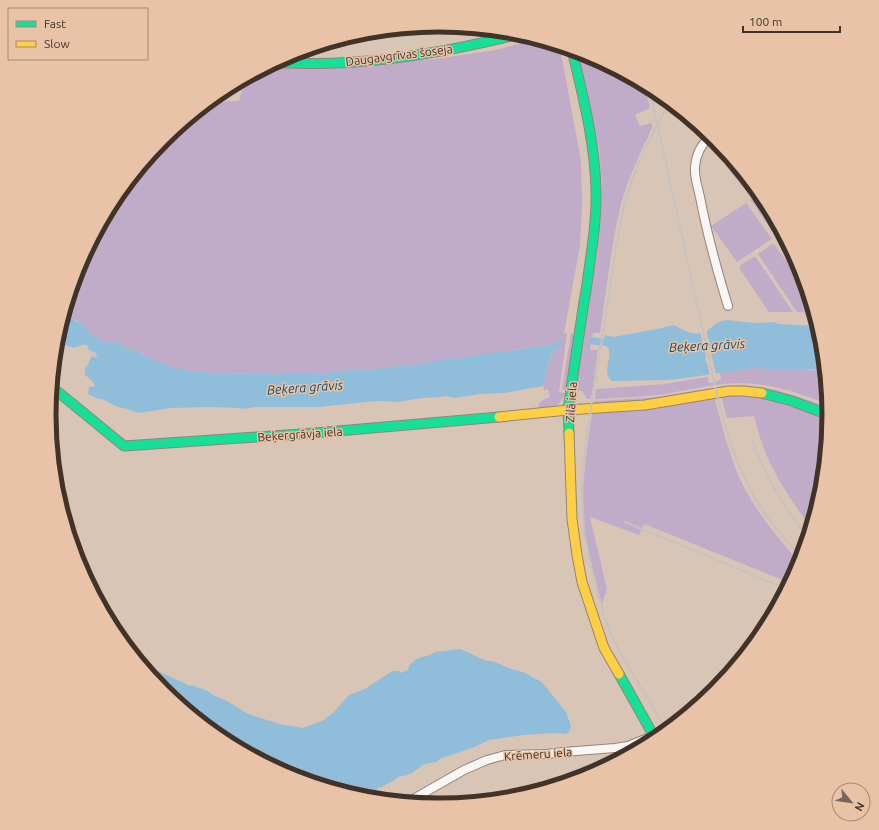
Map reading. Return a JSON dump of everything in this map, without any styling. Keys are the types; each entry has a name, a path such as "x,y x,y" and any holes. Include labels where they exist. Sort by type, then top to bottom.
{"street":[{"name":"Daugavgrīvas šoseja","path":"288,63 336,63 408,57 504,37"},
{"name":"Zilā iela","path":"573,56 592,141 596,172 594,240 568,410 571,501 577,555 582,582 604,648 651,733"},
{"path":"706,140 697,152 695,168 717,272 728,306"},
{"name":"Beķergrāvja iela","path":"57,391 124,446 315,433 568,410 645,405 742,391 777,396 822,412"},
{"name":"Krēmeru iela","path":"417,797 464,770 487,760 505,755 547,754 615,748 636,743"}],"shaded area":[{"path":"526,42 561,51 581,161 582,204 580,246 564,333 567,333 559,392 565,393 559,404 556,406 539,409 540,402 550,397 548,389 544,391 545,376 554,350 562,347 562,341 550,345 461,359 454,358 432,361 412,366 394,366 390,368 328,372 321,374 286,373 272,376 267,373 222,374 188,371 182,368 177,369 117,343 101,341 89,333 78,321 69,318 77,292 96,246 121,202 136,182 169,144 206,111 220,102 239,101 243,86 248,83 275,69 330,69 435,59 495,50"},
{"path":"579,58 609,71 647,94 650,108 635,115 640,126 652,123 652,128 630,177 620,208 611,254 600,333 593,333 590,350 598,350 591,399 587,399 582,391 578,391 577,380 597,256 601,219 602,183 599,150"},
{"path":"727,163 745,185 742,187 725,164"},
{"path":"754,197 758,202 777,235 774,234 750,199"},
{"path":"746,203 772,239 737,262 711,226"},
{"path":"779,238 785,250 778,240"},
{"path":"772,244 775,245 795,274 808,313 797,312 758,254"},
{"path":"755,256 793,312 769,312 739,268"},
{"path":"571,333 573,333 574,336 566,390 562,389"},
{"path":"753,368 820,371 822,402 783,389 744,383 710,386 656,395 595,399 596,389 664,384 708,377 709,383 721,380 720,372"},
{"path":"741,385 777,390 822,405 822,408 777,392 593,405 594,401 657,397 725,386"},
{"path":"721,396 758,396 822,417 822,440 819,465 815,490 807,522 774,472 763,446 754,416 727,418"},
{"path":"714,397 732,459 746,491 767,523 795,557 784,581 644,524 639,535 590,517 607,589 602,604 588,550 583,503 584,473 592,414"}],"water":[{"path":"69,318 85,325 85,328 89,333 97,336 101,341 117,343 119,341 126,348 135,350 145,356 177,369 182,368 188,371 222,374 267,373 272,375 281,373 321,374 328,372 390,368 394,366 412,366 432,361 454,358 461,359 464,357 483,354 550,345 562,341 562,347 554,350 548,365 543,386 504,393 479,394 455,398 446,396 422,398 398,402 366,402 319,407 255,407 242,409 208,407 172,408 138,413 118,407 88,394 89,387 95,385 85,375 85,368 92,356 95,358 97,355 89,350 87,345 69,347 64,344"},
{"path":"726,320 811,326 820,370 753,368 679,379 612,381 607,374 609,352 608,347 603,345 605,335 613,337 674,325 686,331 703,333 717,323"},
{"path":"460,649 484,660 495,662 511,669 523,672 542,682 566,712 571,726 569,732 565,734 556,733 523,735 489,740 477,746 442,758 436,762 423,765 412,773 398,777 371,792 316,778 270,759 248,747 206,719 187,703 152,668 190,686 191,685 208,691 248,714 280,724 303,728 322,721 334,712 349,695 365,689 392,671 399,671 400,673 408,670 409,666 416,659 435,652"}],"pier":[{"path":"706,329 716,375 710,376 700,331"}],"waterway":[{"name":"Beķera grāvis","path":"593,341 613,345"}],"railway":[{"path":"651,96 718,399 731,445 757,502 774,526 797,552"},
{"path":"664,725 615,643 604,615 584,533 582,487 592,400 624,205 632,180 646,146 667,107"},
{"path":"752,440 769,479 791,515 804,532"},
{"path":"625,522 782,587"}],"traffic: fast":[{"path":"288,63 328,63 382,60 475,45 505,38"},
{"path":"569,433 568,410 592,249 596,202 595,172 591,137 573,56"},
{"path":"57,391 124,446 315,433 499,417"},
{"path":"762,393 792,401 822,412"},
{"path":"619,674 652,733"}],"traffic: slow":[{"path":"499,417 568,410 645,405 729,391 762,393"},
{"path":"569,433 572,519 582,582 604,648 619,674"}]}
